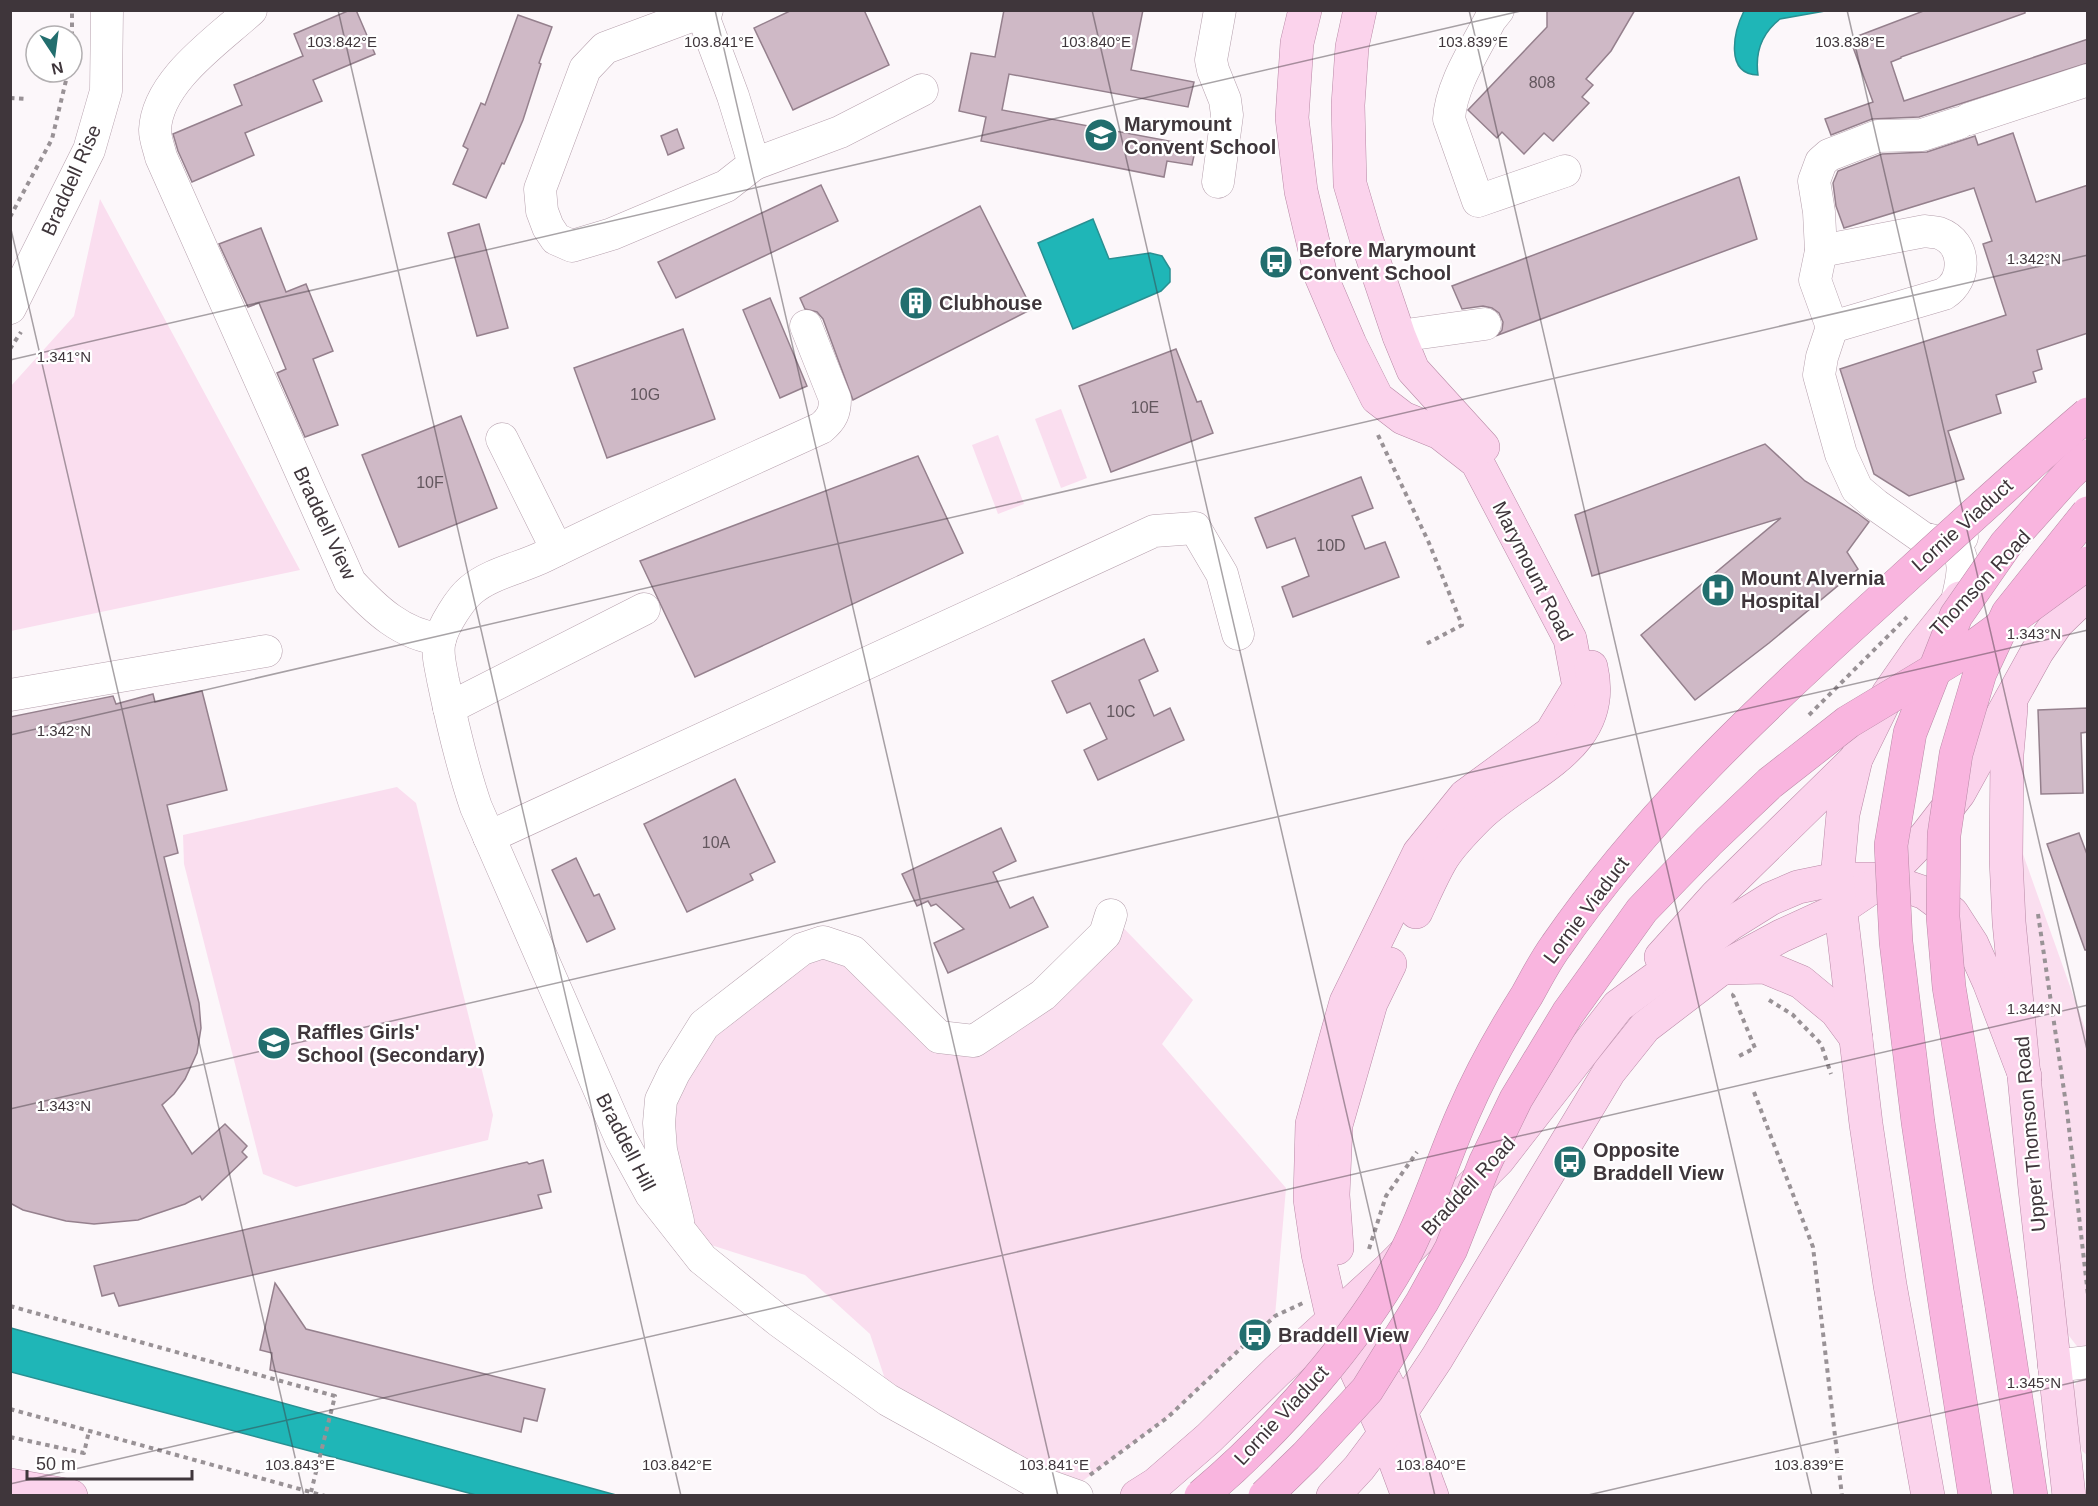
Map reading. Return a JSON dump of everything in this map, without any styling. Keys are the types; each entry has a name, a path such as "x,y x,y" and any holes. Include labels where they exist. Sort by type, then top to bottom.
{"highway":[{"name":"Lornie Viaduct","path":"1201,1496 1281,1419 1326,1367 1381,1294 1407,1250 1425,1211 1463,1112 1500,1038 1554,947 1611,873 1687,784 1788,683 2088,414"},
{"path":"1976,1496 1918,1122 1896,942 1891,845 1910,733 1956,616 2006,544 2068,475 2088,457"},
{"path":"2031,1496 1949,987 1943,917 1944,835 1956,754 1980,673 2008,613 2088,513"},
{"path":"1265,1496 1306,1456 1367,1390 1422,1302 1451,1249 1489,1154 1516,1099 1568,1013 1642,910 1770,783 1839,729 1977,645 2088,563"}],"main road":[{"name":"Marymount Road","path":"1305,10 1297,43 1292,118 1301,192 1321,276 1350,344 1377,398 1403,418 1440,433 1477,462 1570,639 1579,687 1551,733 1464,796 1419,853 1346,1002 1312,1124 1310,1199 1318,1254 1341,1313 1393,1423 1432,1496"},
{"name":"Marymount Road","path":"1341,1313 1334,1195 1336,1125 1371,1003 1443,857 1479,816 1575,742 1591,716 1595,683 1584,634 1490,454 1413,370 1399,336 1350,183 1348,105 1352,48 1360,10"},
{"name":"Thomson Road","path":"1838,894 1844,814 1856,759 1888,694 1957,601 2088,474"},
{"path":"1727,982 1781,936 1838,894 1884,879 1924,837 1959,793 2037,652 2050,633 2088,592"},
{"name":"Upper Thomson Road","path":"2011,700 2007,754 2006,859 2009,922 2069,1496"},
{"path":"1618,1006 1716,896 1856,759"},
{"path":"1884,879 1925,893 1952,913 1972,944 1985,972 2025,1076"},
{"name":"Braddell Road","path":"1137,1496 1156,1484 1209,1438 1277,1371 1389,1269 1498,1160 1618,1006 1730,924 1770,899 1798,887 1838,894"},
{"path":"1838,894 1866,1124 1890,1285 1928,1496"},
{"path":"1333,1496 1359,1468 1393,1423 1437,1358 1609,1072 1645,1027 1727,982 1765,968 1801,982 1836,1011 1856,1038"},
{"name":"Marymount Road","path":"1393,1423 1408,1496"},
{"path":"10,1485 71,1496"}],"street":[{"name":"Braddell Rise","path":"10,268 72,144 94,76 93,10"},
{"name":"Braddell Rise","path":"10,308 89,150 106,91 107,10"},
{"name":"Braddell View","path":"251,10 183,71 166,93 156,117 154,133 159,149 350,582 380,614 413,634 440,639"},
{"path":"1218,182 1227,115 1225,100 1212,70 1211,60 1220,10"},
{"path":"1498,10 1490,20 1457,87 1449,111 1449,119 1478,201 1565,171"},
{"path":"754,164 705,12 605,48 585,69 540,189 542,211 556,239 572,246 612,234 726,186 754,164 840,132 922,90"},
{"path":"1957,601 1963,572 1960,551 1953,544 1923,538 1876,505 1857,489 1841,454 1819,375 1822,357 1832,327 1815,280 1821,251 1819,212 1814,181 1821,162 1829,155 1878,136 1922,135 2088,80"},
{"path":"1821,251 1925,231 1939,233 1951,240 1959,254 1961,268 1959,279 1953,289 1944,294 1832,327"},
{"path":"1399,336 1485,324"},
{"path":"440,639 457,607 471,590 498,575 821,428 829,422 835,411 835,399 806,326"},
{"path":"502,439 557,550"},
{"path":"1953,544 2052,464 2060,459 2088,457"},
{"path":"489,837 1154,531 1195,528 1222,574 1238,634"},
{"path":"449,708 644,609"},
{"name":"Braddell Hill","path":"440,639 440,664 464,771 489,837 621,1139 651,1194 682,1236 702,1259 757,1305 888,1400 1034,1488 1077,1496"},
{"path":"10,695 266,651"},
{"path":"682,1236 662,1149 659,1123 661,1100 674,1073 704,1025 802,949 823,942 853,952 939,1037 974,1041 1042,995 1105,934 1111,915"},
{"path":"2054,1366 2088,1362"}],"path":[{"path":"10,217 52,139 65,84"},
{"path":"10,98 26,99"},
{"path":"1426,644 1462,624"},
{"path":"2036,910 2040,920 2067,1111 2088,1295"},
{"path":"1727,982 1755,1048 1739,1056"},
{"path":"1754,1092 1814,1247 1842,1496"},
{"path":"10,1306 335,1396 311,1492"},
{"path":"10,1409 324,1496"},
{"path":"10,1437 84,1453 89,1431"}],"shaded area":[{"path":"100,199 300,570 11,631 11,386 74,316"},
{"path":"1061,409 1087,478 1061,488 1035,419"},
{"path":"998,435 1024,504 998,514 972,445"},
{"path":"397,787 416,803 493,1115 488,1140 296,1187 263,1174 184,864 183,835"},
{"path":"2008,812 2087,1034 2087,1363 2086,1358 2063,1328"},
{"path":"1111,915 1193,1000 1162,1044 1286,1188 1275,1316 1168,1417 1072,1489 891,1397 870,1334 805,1275 683,1236 667,1173 674,1073 704,1025 823,942 939,1037 974,1041"},
{"path":"2087,1371 2087,1455 2082,1451 2072,1407 2073,1387"}],"water":[{"path":"1744,10 1825,11 1780,19 1764,37 1761,44 1758,75 1747,73 1736,60 1735,40"},
{"path":"1093,219 1109,259 1150,253 1162,256 1170,269 1170,282 1161,291 1073,329 1038,243"},
{"path":"11,1328 616,1495 476,1495 11,1372"}],"building":[{"path":"350,10 356,10 375,54 313,80 322,101 245,133 254,155 192,182 173,134 242,105 234,85 303,56 294,34"},
{"path":"792,10 864,10 889,65 793,110 754,28"},
{"path":"1004,10 1143,10 1131,70 1194,82 1188,107 1009,74 1002,110 1196,146 1192,165 1167,161 1164,177 981,141 986,117 959,111 971,53 995,57"},
{"path":"1547,10 1635,10 1611,51 1586,79 1593,85 1582,97 1589,103 1553,141 1544,133 1524,154 1502,132 1497,138 1468,110 1547,27"},
{"path":"1926,10 2025,10 2025,13 1891,62 1904,101 2088,39 2088,63 1919,117 1872,119 1831,135 1825,119 1873,102 1850,39"},
{"path":"518,15 552,27 523,120 486,198 453,184 468,149 463,146 481,103 485,105"},
{"path":"677,129 684,148 668,155 661,136"},
{"path":"2013,133 2036,202 2088,185 2088,333 2037,350 2042,369 2033,372 2036,382 1996,395 2001,413 1948,431 1964,479 1909,496 1874,474 1840,369 2006,315 1983,244 1992,241 1974,188 1844,228 1836,206 1833,183 1838,171 1882,154 1927,152 1975,136 1978,145"},
{"path":"1739,177 1757,239 1498,335 1502,330 1503,322 1499,313 1483,306 1462,309 1452,286"},
{"path":"821,185 838,221 676,298 658,262"},
{"name":"Clubhouse","path":"980,206 1032,309 853,400 823,319 817,312 805,309 800,298"},
{"path":"479,224 508,328 477,336 448,233"},
{"path":"261,228 286,292 306,284 333,351 313,359 338,425 305,437 277,373 286,369 259,303 248,307 219,244"},
{"path":"770,298 807,386 780,398 743,310"},
{"path":"683,329 715,419 607,458 574,368"},
{"path":"1176,349 1197,402 1201,401 1213,433 1111,472 1079,386"},
{"path":"461,416 497,508 399,547 362,455"},
{"path":"1765,444 1805,481 1869,522 1847,552 1858,569 1769,643 1695,700 1641,635 1781,518 1592,576 1575,515"},
{"path":"918,456 963,553 695,677 640,561"},
{"path":"1361,477 1373,508 1352,516 1365,549 1385,542 1399,577 1293,617 1282,587 1309,576 1295,538 1267,548 1255,518"},
{"path":"1144,639 1158,671 1139,680 1154,716 1170,708 1184,740 1098,780 1084,750 1107,739 1090,703 1067,713 1052,681"},
{"path":"202,691 227,790 167,805 178,853 164,857 199,1003 201,1028 197,1053 185,1079 162,1105 192,1154 225,1124 247,1146 242,1152 247,1157 202,1200 200,1196 185,1204 138,1220 94,1224 66,1221 23,1210 10,1203 10,717 113,696 116,704 153,694 155,702"},
{"path":"2088,708 2088,732 2081,733 2083,793 2041,794 2038,710"},
{"path":"735,779 775,862 750,874 753,880 687,912 644,824"},
{"path":"1001,828 1016,861 993,872 1010,908 1033,897 1048,927 948,973 934,943 964,929 936,904 931,906 928,901 917,906 902,874"},
{"path":"2079,833 2088,857 2088,950 2085,950 2047,844"},
{"path":"576,858 594,896 599,894 615,929 587,942 552,870"},
{"path":"543,1160 551,1192 538,1195 542,1208 119,1306 114,1293 102,1296 94,1266"},
{"path":"275,1283 306,1329 545,1389 537,1421 524,1418 521,1432 270,1370 272,1353 260,1350"}],"place":[{"name":"Marymount Convent School","path":"1101,135"},
{"name":"Before Marymount Convent School","path":"1276,262"},
{"name":"Clubhouse","path":"916,303"},
{"name":"Mount Alvernia Hospital","path":"1718,590"},
{"name":"Raffles Girls' School (Secondary)","path":"274,1043"},
{"name":"Opposite Braddell View","path":"1570,1162"},
{"name":"Braddell View","path":"1255,1335"}]}
